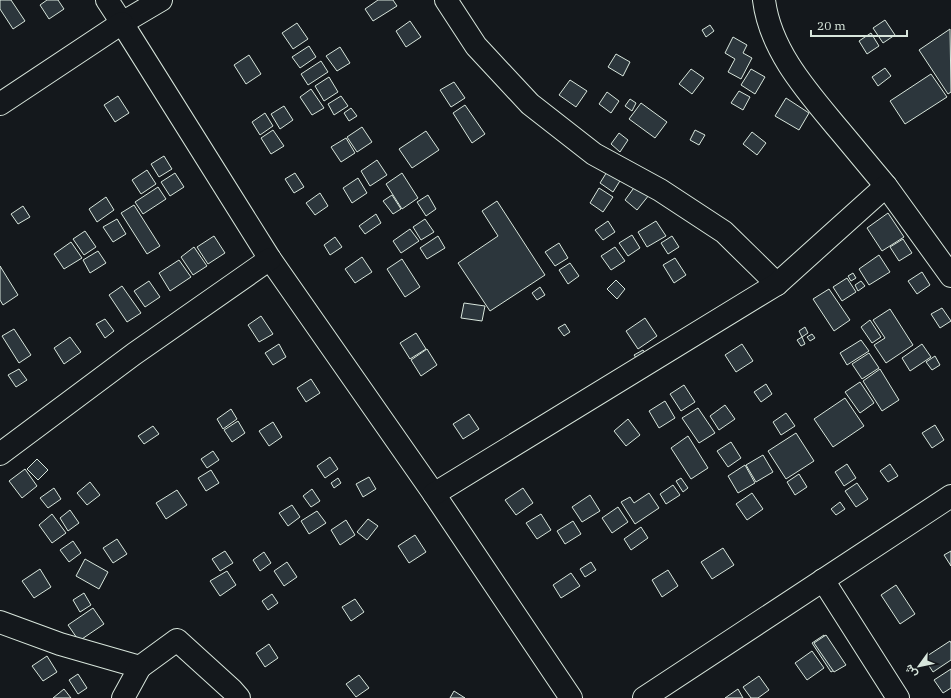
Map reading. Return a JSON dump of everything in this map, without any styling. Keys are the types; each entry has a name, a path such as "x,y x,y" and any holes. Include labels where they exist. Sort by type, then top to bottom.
{"street":[{"path":"107,0 270,259 434,494 571,698"},
{"path":"0,104 122,23 161,0"},
{"path":"446,0 476,46 530,104 594,154 660,190 724,232 777,284"},
{"path":"764,0 766,16 781,51 810,95 886,186 951,276"},
{"path":"434,494 777,284 886,186"},
{"path":"0,454 134,354 270,259"},
{"path":"644,698 951,496"},
{"path":"823,580 898,698"},
{"path":"0,622 60,644 140,667"},
{"path":"123,698 140,667 178,640 239,698"}],"building":[{"path":"0,0 11,0 25,21 13,29 0,9"},
{"path":"47,0 58,0 64,9 49,19 40,5"},
{"path":"378,0 393,0 397,6 373,21 365,9"},
{"path":"885,20 895,35 883,43 873,28"},
{"path":"410,21 421,37 406,47 396,31"},
{"path":"297,23 308,39 293,49 282,33"},
{"path":"710,25 714,31 706,37 702,30"},
{"path":"950,29 951,92 948,94 919,50"},
{"path":"871,33 879,46 867,54 859,41"},
{"path":"733,37 747,45 743,53 752,58 741,79 728,72 735,59 725,53"},
{"path":"309,46 316,57 300,68 292,57"},
{"path":"340,47 350,63 337,71 326,56"},
{"path":"616,54 630,62 623,76 608,67"},
{"path":"249,55 261,74 246,84 234,65"},
{"path":"321,61 328,72 308,85 301,74"},
{"path":"885,68 891,76 878,86 872,77"},
{"path":"691,69 704,78 692,94 679,84"},
{"path":"751,69 765,77 755,94 741,85"},
{"path":"931,74 947,97 905,124 890,101"},
{"path":"329,77 338,92 324,101 315,86"},
{"path":"570,80 587,91 576,107 559,95"},
{"path":"454,82 465,98 451,107 440,90"},
{"path":"311,89 324,108 312,115 300,97"},
{"path":"739,91 750,97 743,110 731,103"},
{"path":"607,92 619,101 611,113 599,104"},
{"path":"118,96 129,113 115,122 104,105"},
{"path":"341,96 348,106 334,115 328,104"},
{"path":"786,98 809,113 799,130 775,116"},
{"path":"630,99 636,103 632,111 625,106"},
{"path":"641,103 667,122 655,138 629,119"},
{"path":"465,105 485,134 472,143 453,113"},
{"path":"284,106 293,120 280,129 271,114"},
{"path":"351,108 357,116 349,121 344,113"},
{"path":"265,113 273,126 260,135 252,122"},
{"path":"362,127 372,142 357,152 347,137"},
{"path":"273,130 284,146 271,154 261,138"},
{"path":"695,130 705,135 699,145 690,140"},
{"path":"426,131 439,150 412,168 399,149"},
{"path":"752,132 766,143 757,155 743,144"},
{"path":"619,133 628,140 620,152 611,144"},
{"path":"346,138 355,153 341,162 331,147"},
{"path":"164,156 172,169 159,177 151,164"},
{"path":"377,160 387,175 370,186 361,171"},
{"path":"610,167 623,176 613,192 600,183"},
{"path":"147,170 156,184 141,194 132,180"},
{"path":"175,173 184,187 170,196 161,182"},
{"path":"295,173 304,187 294,193 285,179"},
{"path":"402,173 418,198 402,209 386,184"},
{"path":"358,178 367,193 352,203 343,188"},
{"path":"636,185 649,195 637,210 625,200"},
{"path":"158,187 166,199 143,214 135,202"},
{"path":"599,188 613,197 603,212 590,203"},
{"path":"320,193 328,206 315,215 306,203"},
{"path":"392,195 401,209 393,214 383,201"},
{"path":"428,195 436,209 426,216 417,202"},
{"path":"106,197 114,210 97,222 89,209"},
{"path":"497,201 545,275 490,311 458,263 498,236 482,211"},
{"path":"134,205 160,246 147,254 121,213"},
{"path":"23,206 30,217 18,224 11,214"},
{"path":"888,213 904,237 882,251 867,228"},
{"path":"376,214 381,223 365,234 359,226"},
{"path":"117,219 126,234 113,242 103,227"},
{"path":"425,219 434,232 421,240 413,227"},
{"path":"608,221 615,232 603,240 595,230"},
{"path":"656,221 666,236 647,247 638,232"},
{"path":"410,229 419,241 401,253 393,241"},
{"path":"85,231 96,247 84,255 73,239"},
{"path":"632,235 640,248 628,256 619,243"},
{"path":"214,236 225,253 208,264 197,247"},
{"path":"438,236 445,248 427,259 420,248"},
{"path":"672,236 679,247 668,254 661,243"},
{"path":"335,237 342,247 330,255 324,245"},
{"path":"903,239 912,253 899,261 890,247"},
{"path":"71,242 82,258 64,269 54,254"},
{"path":"559,243 568,258 555,266 545,252"},
{"path":"194,247 207,266 193,275 181,257"},
{"path":"615,247 625,261 611,270 601,256"},
{"path":"98,251 106,263 90,273 83,260"},
{"path":"879,255 890,272 869,285 859,269"},
{"path":"362,257 372,272 355,283 345,269"},
{"path":"675,258 686,275 674,283 663,265"},
{"path":"402,259 420,287 405,297 387,269"},
{"path":"179,260 191,277 170,291 159,273"},
{"path":"570,263 579,276 568,284 559,270"},
{"path":"0,266 18,295 3,305 0,300"},
{"path":"922,272 930,285 917,294 908,281"},
{"path":"853,273 856,278 851,281 848,276"},
{"path":"847,278 856,292 842,301 833,287"},
{"path":"616,280 625,289 617,299 607,289"},
{"path":"149,281 160,297 145,307 134,291"},
{"path":"861,281 865,286 858,291 855,285"},
{"path":"122,286 141,313 127,322 109,295"},
{"path":"540,287 545,295 537,300 532,293"},
{"path":"829,289 850,320 834,331 813,299"},
{"path":"464,303 485,306 482,321 461,318"},
{"path":"942,308 951,321 940,328 931,314"},
{"path":"890,309 913,345 886,363 874,345 885,338 873,320"},
{"path":"261,316 273,334 259,342 248,325"},
{"path":"645,318 657,336 638,349 626,331"},
{"path":"105,319 114,331 105,338 96,324"},
{"path":"870,320 881,337 872,343 861,327"},
{"path":"565,324 570,332 564,336 558,328"},
{"path":"805,327 808,333 802,337 799,331"},
{"path":"14,329 31,355 19,363 2,336"},
{"path":"416,333 426,349 410,359 400,343"},
{"path":"812,334 815,338 810,341 807,337"},
{"path":"70,337 81,352 64,364 54,348"},
{"path":"802,337 805,344 801,346 797,340"},
{"path":"861,340 869,351 847,365 840,353"},
{"path":"279,344 286,357 273,365 265,353"},
{"path":"742,344 753,361 736,372 725,355"},
{"path":"922,344 931,357 910,371 902,358"},
{"path":"427,349 437,365 421,376 411,360"},
{"path":"643,350 648,357 639,362 634,355"},
{"path":"869,353 879,368 862,379 852,364"},
{"path":"935,356 940,365 932,370 926,362"},
{"path":"19,369 27,380 16,387 8,375"},
{"path":"880,369 899,400 882,411 863,381"},
{"path":"311,379 320,393 306,402 297,388"},
{"path":"860,382 874,403 860,413 845,392"},
{"path":"766,384 772,394 761,402 754,392"},
{"path":"684,385 695,402 681,411 670,394"},
{"path":"845,398 864,426 833,447 814,419"},
{"path":"665,401 675,418 659,428 649,411"},
{"path":"725,405 735,419 719,430 710,416"},
{"path":"698,408 715,433 699,443 682,418"},
{"path":"231,409 237,419 223,429 217,419"},
{"path":"786,413 795,426 781,435 773,422"},
{"path":"469,414 479,429 463,439 453,424"},
{"path":"628,419 640,435 626,446 614,431"},
{"path":"238,421 245,433 232,442 224,430"},
{"path":"273,422 282,437 269,446 259,431"},
{"path":"935,425 944,440 932,448 922,433"},
{"path":"153,426 159,434 144,444 138,436"},
{"path":"796,433 814,461 786,479 768,451"},
{"path":"688,436 708,468 691,479 671,448"},
{"path":"731,442 741,458 728,467 717,451"},
{"path":"213,451 219,460 207,468 201,459"},
{"path":"763,455 773,472 756,482 746,465"},
{"path":"330,457 338,469 325,478 317,466"},
{"path":"37,459 48,470 38,480 27,469"},
{"path":"847,464 856,478 844,486 835,472"},
{"path":"890,464 898,476 888,482 880,471"},
{"path":"745,465 755,483 738,493 728,476"},
{"path":"25,469 37,486 22,498 9,481"},
{"path":"211,470 219,483 206,491 198,478"},
{"path":"799,474 807,487 795,495 787,482"},
{"path":"369,477 376,489 363,497 356,484"},
{"path":"338,478 341,483 334,488 331,483"},
{"path":"681,478 688,488 683,492 676,481"},
{"path":"90,482 100,495 87,505 77,493"},
{"path":"857,483 868,499 856,507 845,491"},
{"path":"673,485 680,495 666,504 660,494"},
{"path":"54,488 61,499 48,508 40,498"},
{"path":"523,488 533,503 516,515 505,500"},
{"path":"312,489 320,501 311,507 303,496"},
{"path":"177,490 187,505 166,519 156,503"},
{"path":"649,493 659,508 635,524 621,502 630,497 634,503"},
{"path":"752,493 763,509 747,520 736,504"},
{"path":"590,495 600,511 582,522 572,507"},
{"path":"840,502 845,509 836,515 831,509"},
{"path":"292,505 300,517 288,526 279,513"},
{"path":"618,507 628,522 612,533 602,518"},
{"path":"70,510 79,523 68,531 60,518"},
{"path":"317,511 326,523 309,534 301,521"},
{"path":"52,514 66,533 52,543 39,525"},
{"path":"541,514 551,530 537,539 526,523"},
{"path":"368,519 378,526 367,540 357,532"},
{"path":"346,520 355,535 340,545 331,530"},
{"path":"573,521 581,534 565,544 557,531"},
{"path":"641,527 648,538 631,550 624,539"},
{"path":"415,535 426,552 409,563 398,546"},
{"path":"117,539 127,554 113,563 103,548"},
{"path":"73,541 81,553 69,562 60,550"},
{"path":"723,548 734,565 712,579 701,562"},
{"path":"225,551 233,563 220,571 212,559"},
{"path":"951,551 951,566 944,555"},
{"path":"264,552 271,563 260,571 253,560"},
{"path":"85,559 108,572 99,589 76,576"},
{"path":"287,562 297,577 284,586 274,571"},
{"path":"591,562 596,570 585,577 580,569"},
{"path":"40,569 51,587 34,598 22,581"},
{"path":"668,570 678,586 662,597 652,580"},
{"path":"227,571 236,585 220,596 210,581"},
{"path":"571,573 580,586 561,598 553,585"},
{"path":"896,585 915,614 900,624 881,595"},
{"path":"84,593 91,605 80,612 73,600"},
{"path":"272,594 278,603 268,610 262,601"},
{"path":"355,599 364,612 351,621 342,607"},
{"path":"93,608 104,624 79,641 68,625"},
{"path":"824,635 843,665 831,672 812,643"},
{"path":"826,635 846,665 834,672 814,643"},
{"path":"950,641 951,660 933,672 924,658"},
{"path":"269,644 278,658 265,667 256,653"},
{"path":"812,651 824,668 807,680 795,663"},
{"path":"47,656 57,672 43,681 32,666"},
{"path":"951,669 951,688 943,693 934,680"},
{"path":"78,674 87,688 78,694 69,680"},
{"path":"359,675 369,688 356,697 346,684"},
{"path":"759,676 769,690 758,698 751,698 743,687"},
{"path":"64,689 71,698 53,698"},
{"path":"738,689 743,698 725,698"},
{"path":"454,691 465,698 450,698"}]}
